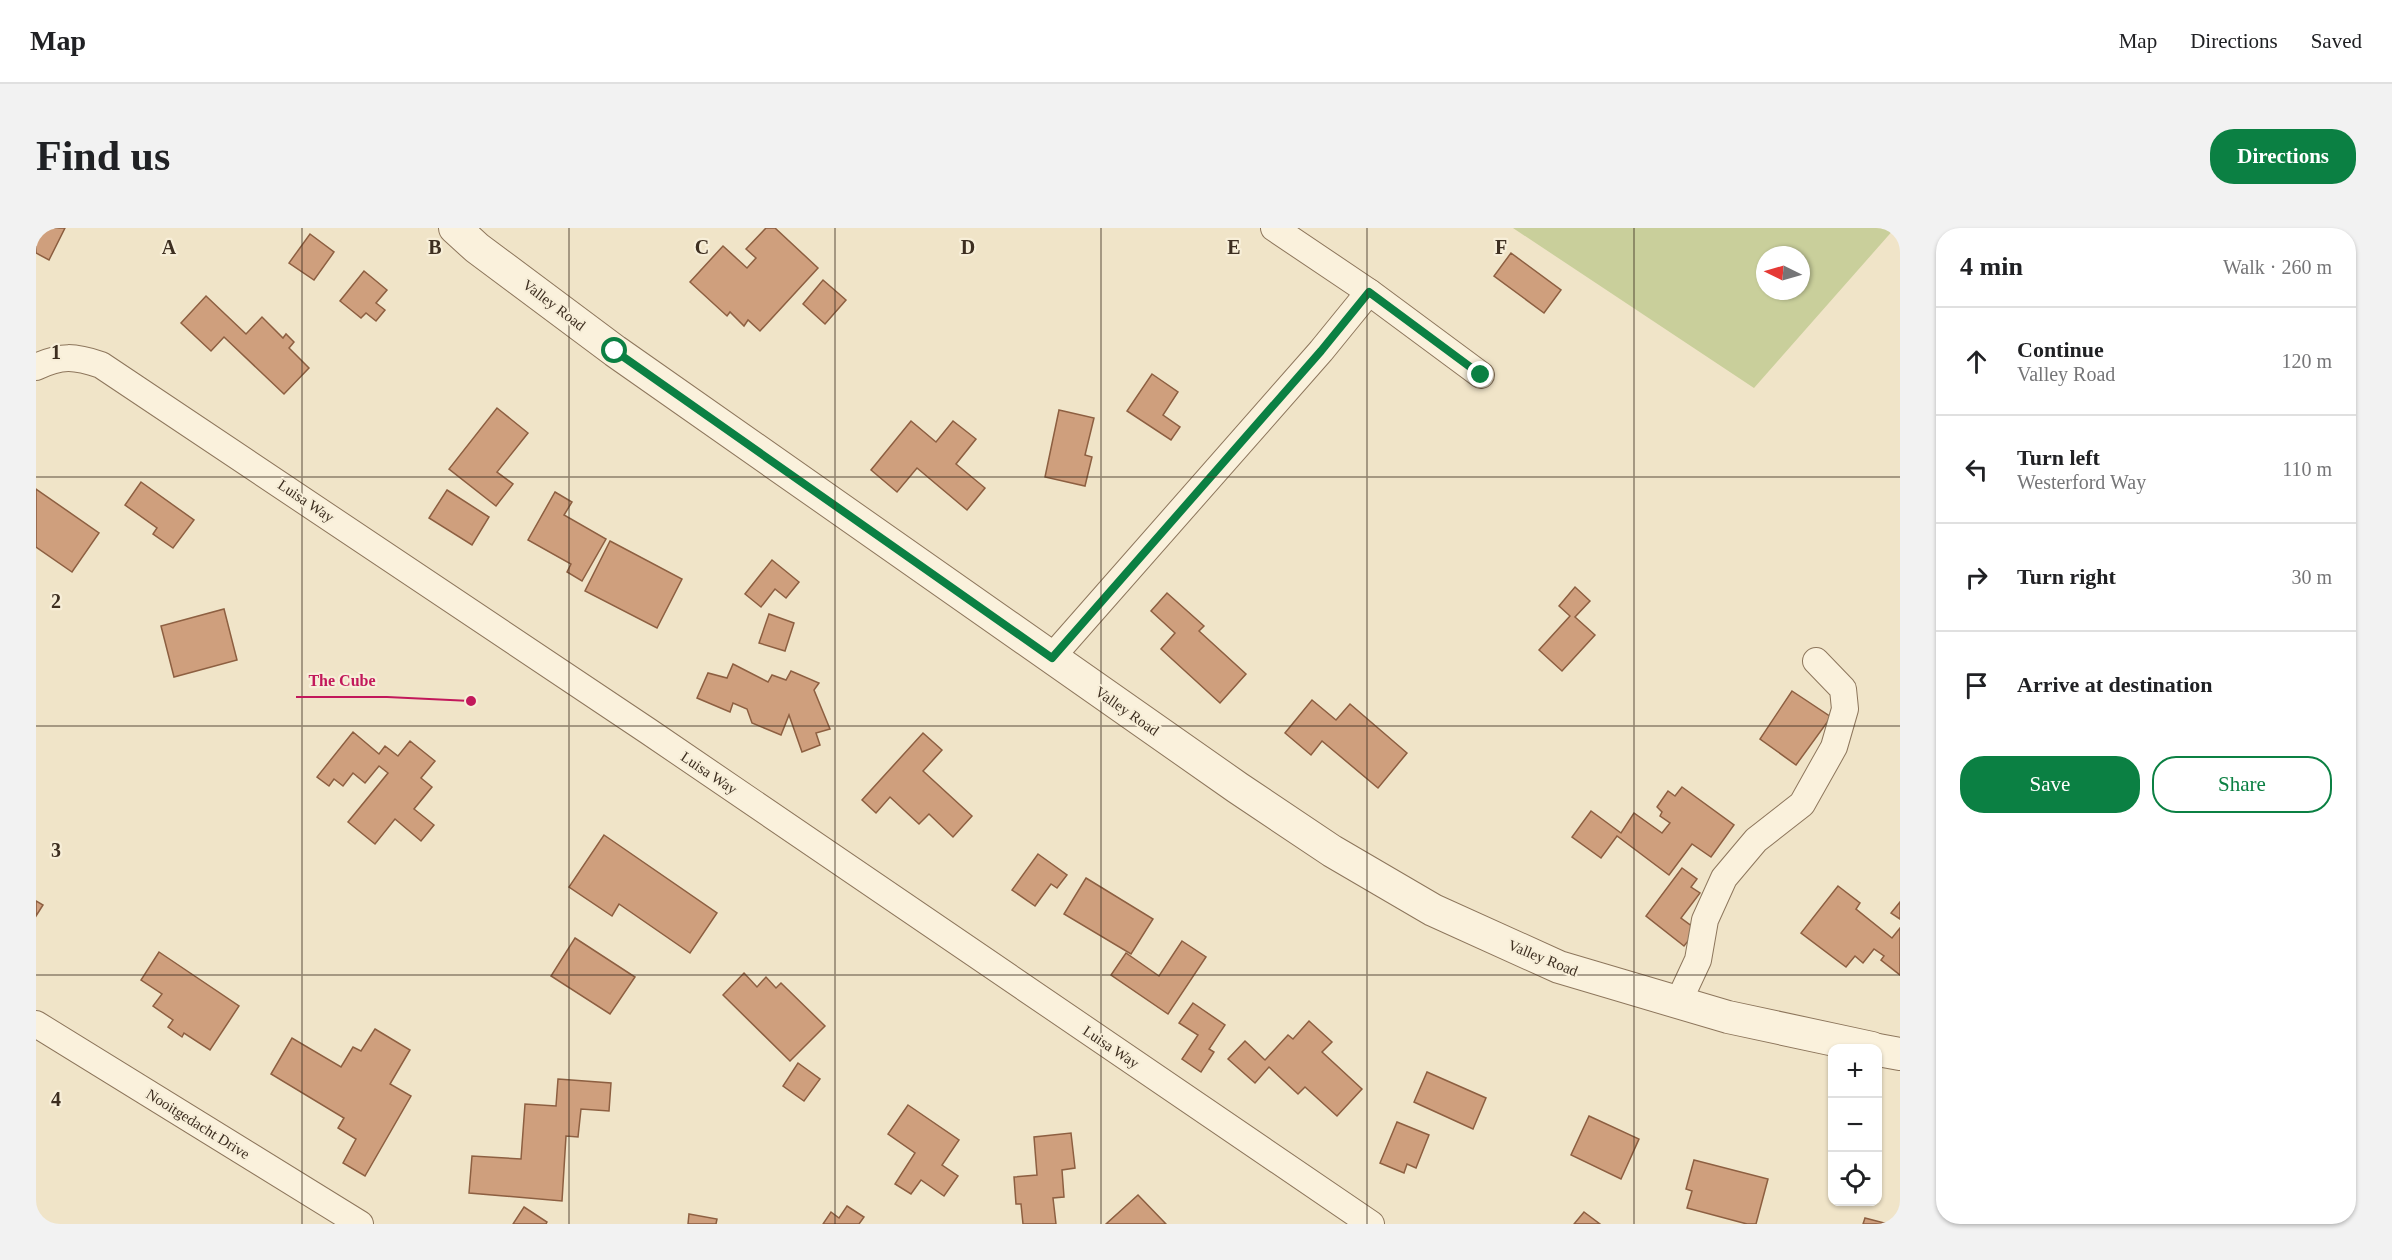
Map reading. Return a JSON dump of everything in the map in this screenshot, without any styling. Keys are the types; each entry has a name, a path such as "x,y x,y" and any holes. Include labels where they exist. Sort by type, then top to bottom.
{"street":[{"name":"Valley Road","path":"455,228 477,248 615,351 1052,658 1332,851 1433,910 1559,967 1728,1017 1853,1044"},
{"path":"1274,228 1369,292 1481,375"},
{"path":"1052,658 1321,351 1369,292"},
{"name":"Luisa Way","path":"36,368 55,358 70,357 101,365 648,731 1371,1224"},
{"path":"1678,1003 1698,960 1705,920 1724,878 1756,840 1802,804 1834,747 1845,709 1843,689 1816,661"},
{"name":"Nooitgedacht Drive","path":"36,1024 360,1224"},
{"path":"1882,1051 1900,1054"}],"green space":[{"path":"1513,228 1895,228 1754,388"}],"building":[{"path":"36,228 65,228 49,260 36,253"},
{"path":"766,228 775,228 818,268 760,331 748,320 744,326 730,312 727,316 690,282 723,246 747,268 756,258 746,249"},
{"path":"310,234 334,252 314,280 289,263"},
{"path":"1511,253 1561,290 1544,313 1494,276"},
{"path":"364,271 387,290 376,303 385,310 376,321 366,313 361,318 340,301"},
{"path":"823,280 846,300 825,324 803,304"},
{"path":"206,296 246,334 262,317 283,338 286,334 294,342 289,348 309,368 284,394 224,337 211,351 181,323"},
{"path":"1152,374 1178,392 1163,415 1180,427 1171,440 1127,411"},
{"path":"497,408 528,433 497,472 513,484 496,506 449,469"},
{"path":"1059,410 1094,418 1085,455 1092,457 1085,486 1045,477"},
{"path":"911,421 936,442 953,421 976,439 956,464 985,488 967,510 917,468 897,492 871,470"},
{"path":"141,482 194,520 173,548 153,534 157,528 125,505"},
{"path":"36,489 99,533 72,572 36,547"},
{"path":"447,490 489,517 472,545 429,518"},
{"path":"555,492 572,502 564,515 606,539 582,581 567,572 571,564 528,540"},
{"path":"610,541 682,579 657,628 585,591"},
{"path":"772,560 799,582 786,598 775,589 761,607 745,594"},
{"path":"1575,587 1590,601 1575,617 1595,635 1562,671 1539,650 1570,616 1559,606"},
{"path":"1167,593 1204,626 1199,631 1246,674 1220,703 1161,649 1175,633 1151,611"},
{"path":"224,609 237,660 174,677 161,626"},
{"path":"769,614 794,623 785,651 759,643"},
{"path":"733,664 768,682 772,675 786,680 791,671 819,683 814,690 830,729 816,733 820,745 802,752 789,715 781,735 752,723 747,709 733,703 730,712 697,698 708,673 727,678"},
{"path":"1792,691 1831,717 1796,765 1760,739"},
{"path":"1312,700 1336,720 1350,704 1407,753 1378,788 1322,741 1311,755 1285,733"},
{"path":"353,732 379,754 385,746 398,756 410,741 435,761 421,778 432,787 414,809 434,825 421,841 395,819 375,844 348,822 388,773 379,766 365,783 353,773 343,786 334,779 329,786 317,777"},
{"path":"923,733 942,750 923,771 972,816 953,837 929,814 919,824 890,797 876,813 862,800"},
{"path":"1682,787 1734,825 1711,857 1692,844 1669,875 1617,836 1601,858 1572,837 1591,811 1621,833 1634,813 1662,833 1670,823 1660,816 1662,812 1657,807 1668,791 1675,796"},
{"path":"604,835 717,913 690,953 619,904 612,916 569,887"},
{"path":"1038,854 1067,875 1057,888 1051,884 1035,906 1012,890"},
{"path":"1682,868 1697,879 1691,887 1700,893 1681,918 1697,930 1684,946 1646,916"},
{"path":"1086,878 1153,919 1131,954 1064,914"},
{"path":"1838,886 1860,903 1856,909 1892,938 1900,928 1900,975 1881,960 1884,956 1874,949 1863,963 1855,956 1846,967 1801,933"},
{"path":"36,901 43,905 36,916"},
{"path":"1900,902 1900,919 1891,913"},
{"path":"575,938 635,977 610,1014 551,976"},
{"path":"1182,941 1206,957 1168,1014 1111,975 1126,953 1159,976"},
{"path":"159,952 239,1006 210,1050 184,1033 182,1037 168,1027 173,1020 153,1006 162,994 141,980"},
{"path":"744,973 757,987 766,977 776,988 781,983 825,1026 790,1061 723,995"},
{"path":"1193,1003 1225,1025 1209,1049 1214,1052 1201,1072 1182,1059 1198,1035 1179,1023"},
{"path":"1309,1021 1332,1042 1322,1052 1362,1089 1337,1116 1305,1087 1298,1094 1269,1067 1255,1083 1228,1059 1245,1041 1265,1060 1288,1035 1293,1039"},
{"path":"375,1029 410,1050 390,1084 411,1096 365,1176 343,1163 356,1139 338,1128 344,1118 271,1074 292,1038 341,1067 353,1047 361,1051"},
{"path":"798,1063 820,1079 804,1101 783,1086"},
{"path":"1427,1072 1486,1098 1473,1129 1414,1102"},
{"path":"558,1079 611,1083 609,1111 581,1109 578,1137 566,1136 562,1201 469,1193 472,1156 521,1159 525,1104 556,1106"},
{"path":"908,1105 959,1140 942,1165 958,1176 944,1196 921,1180 911,1194 895,1184 915,1153 888,1134"},
{"path":"1589,1116 1639,1139 1621,1179 1571,1155"},
{"path":"1397,1122 1429,1135 1416,1168 1407,1164 1404,1173 1380,1163"},
{"path":"1071,1133 1075,1168 1062,1170 1064,1197 1053,1198 1056,1224 1023,1224 1021,1204 1016,1204 1014,1177 1037,1175 1034,1137"},
{"path":"1694,1160 1768,1179 1756,1224 1747,1224 1687,1208 1692,1191 1686,1189"},
{"path":"1138,1195 1166,1224 1106,1224"},
{"path":"847,1206 864,1217 859,1224 823,1224 831,1212 839,1218"},
{"path":"524,1207 547,1222 546,1224 513,1224"},
{"path":"1584,1212 1600,1224 1574,1224"},
{"path":"689,1214 717,1219 716,1224 688,1224"},
{"path":"1865,1218 1888,1224 1863,1224"}],"place":[{"name":"The Cube","path":"471,701"}],"route":[{"path":"615,351 896,546 1052,658 1321,351 1369,292 1481,375"}]}
